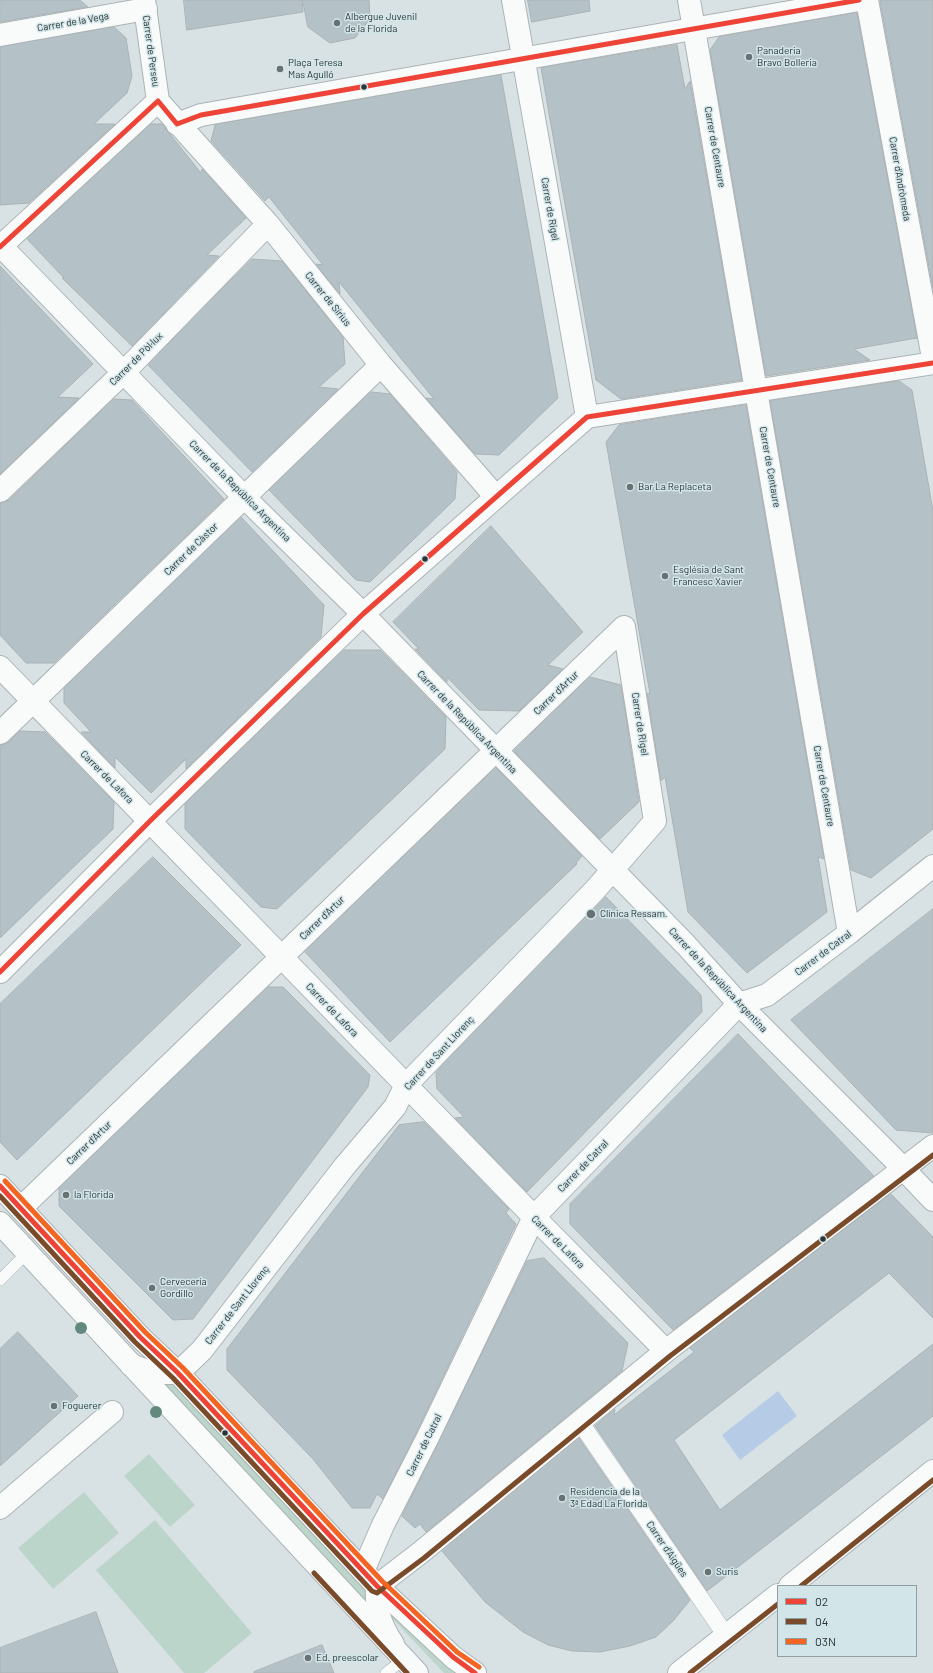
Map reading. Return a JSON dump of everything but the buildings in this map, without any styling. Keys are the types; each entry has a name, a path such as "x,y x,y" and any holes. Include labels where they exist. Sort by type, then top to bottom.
{"street":[{"name":"Carrer de Rigel","path":"513,0 587,417"},
{"name":"Carrer de Centaure","path":"689,0 849,933"},
{"path":"178,124 201,114 859,0"},
{"name":"Carrer d'Andròmeda","path":"867,0 933,358"},
{"name":"Carrer de la Vega","path":"0,35 145,5"},
{"name":"Carrer de Perseu","path":"145,5 158,101"},
{"path":"0,246 158,101"},
{"name":"Carrer de Sírius","path":"158,101 268,224 381,365 496,497"},
{"name":"Carrer de Pòl·lux","path":"0,491 124,372 268,224"},
{"name":"Carrer de la República Argentina","path":"0,246 244,497 363,614 686,945 739,1004 933,1200"},
{"path":"0,972 150,821 363,614 587,417 933,363"},
{"name":"Carrer de Càstor","path":"0,733 381,365"},
{"name":"Carrer de Rigel","path":"624,627 655,821"},
{"name":"Carrer d'Artur","path":"21,1208 624,627"},
{"name":"Carrer de Lafora","path":"0,667 32,702 150,821 666,1351"},
{"name":"Carrer de Sant Llorenç","path":"178,1373 202,1350 344,1167 395,1107 406,1085 595,890 655,821"},
{"name":"Carrer de Catral","path":"370,1578 383,1525 427,1439 534,1217 739,1004 767,995 849,933 933,866"},
{"path":"370,1578 420,1553 666,1351 933,1146"},
{"path":"0,1186 140,1337 178,1373 370,1578 453,1657 475,1673"},
{"path":"0,1223 410,1666"},
{"path":"131,1365 153,1373 178,1373"},
{"path":"0,1508 112,1412"},
{"name":"Carrer d'Aigües","path":"580,1422 727,1636"},
{"path":"791,1585 933,1471"},
{"path":"370,1578 376,1606 384,1630 410,1666"},
{"path":"680,1673 777,1596"}],"lane":[{"path":"0,1280 27,1253"},
{"path":"386,1673 410,1666"}],"green space":[{"path":"159,1383 176,1383 314,1528 326,1548 367,1592 365,1601"},
{"path":"149,1454 195,1505 170,1527 124,1476"},
{"path":"84,1492 119,1533 53,1589 18,1548"},
{"path":"155,1520 252,1633 204,1673 184,1673 96,1570"},
{"path":"385,1608 462,1673 444,1673 388,1614"}],"water":[{"path":"778,1391 797,1416 740,1460 722,1435"}],"transit line":[{"name":"02","path":"0,247 158,101 177,124 201,115 859,0"},
{"name":"02","path":"0,972 150,821 363,614 587,417 933,363"},
{"name":"04","path":"0,1196 135,1342 173,1378 372,1591 377,1593 424,1558 670,1356 933,1155"},
{"name":"03N","path":"5,1181 145,1332 183,1368 382,1581 457,1652 479,1667"},
{"name":"02","path":"0,1186 140,1337 178,1373 377,1586 453,1657 475,1673"},
{"name":"04","path":"802,1585 933,1480"},
{"name":"04","path":"314,1573 407,1673"},
{"name":"04","path":"690,1673 777,1605"}],"place":[{"name":"Albergue Juvenil de la Florida","path":"337,23"},
{"name":"Panaderia Bravo Bolleria","path":"749,57"},
{"name":"Plaça Teresa Mas Agulló","path":"280,69"},
{"name":"Bar La Replaceta","path":"630,487"},
{"name":"Església de Sant Francesc Xavier","path":"665,576"},
{"name":"Clínica Ressam.","path":"591,914"},
{"name":"la Florida","path":"66,1195"},
{"name":"Cervecería Gordillo","path":"152,1288"},
{"name":"Foguerer","path":"54,1406"},
{"name":"Residencia de la 3ª Edad La Florida","path":"562,1498"},
{"name":"Suris","path":"708,1572"},
{"name":"Ed. preescolar","path":"308,1658"}]}
